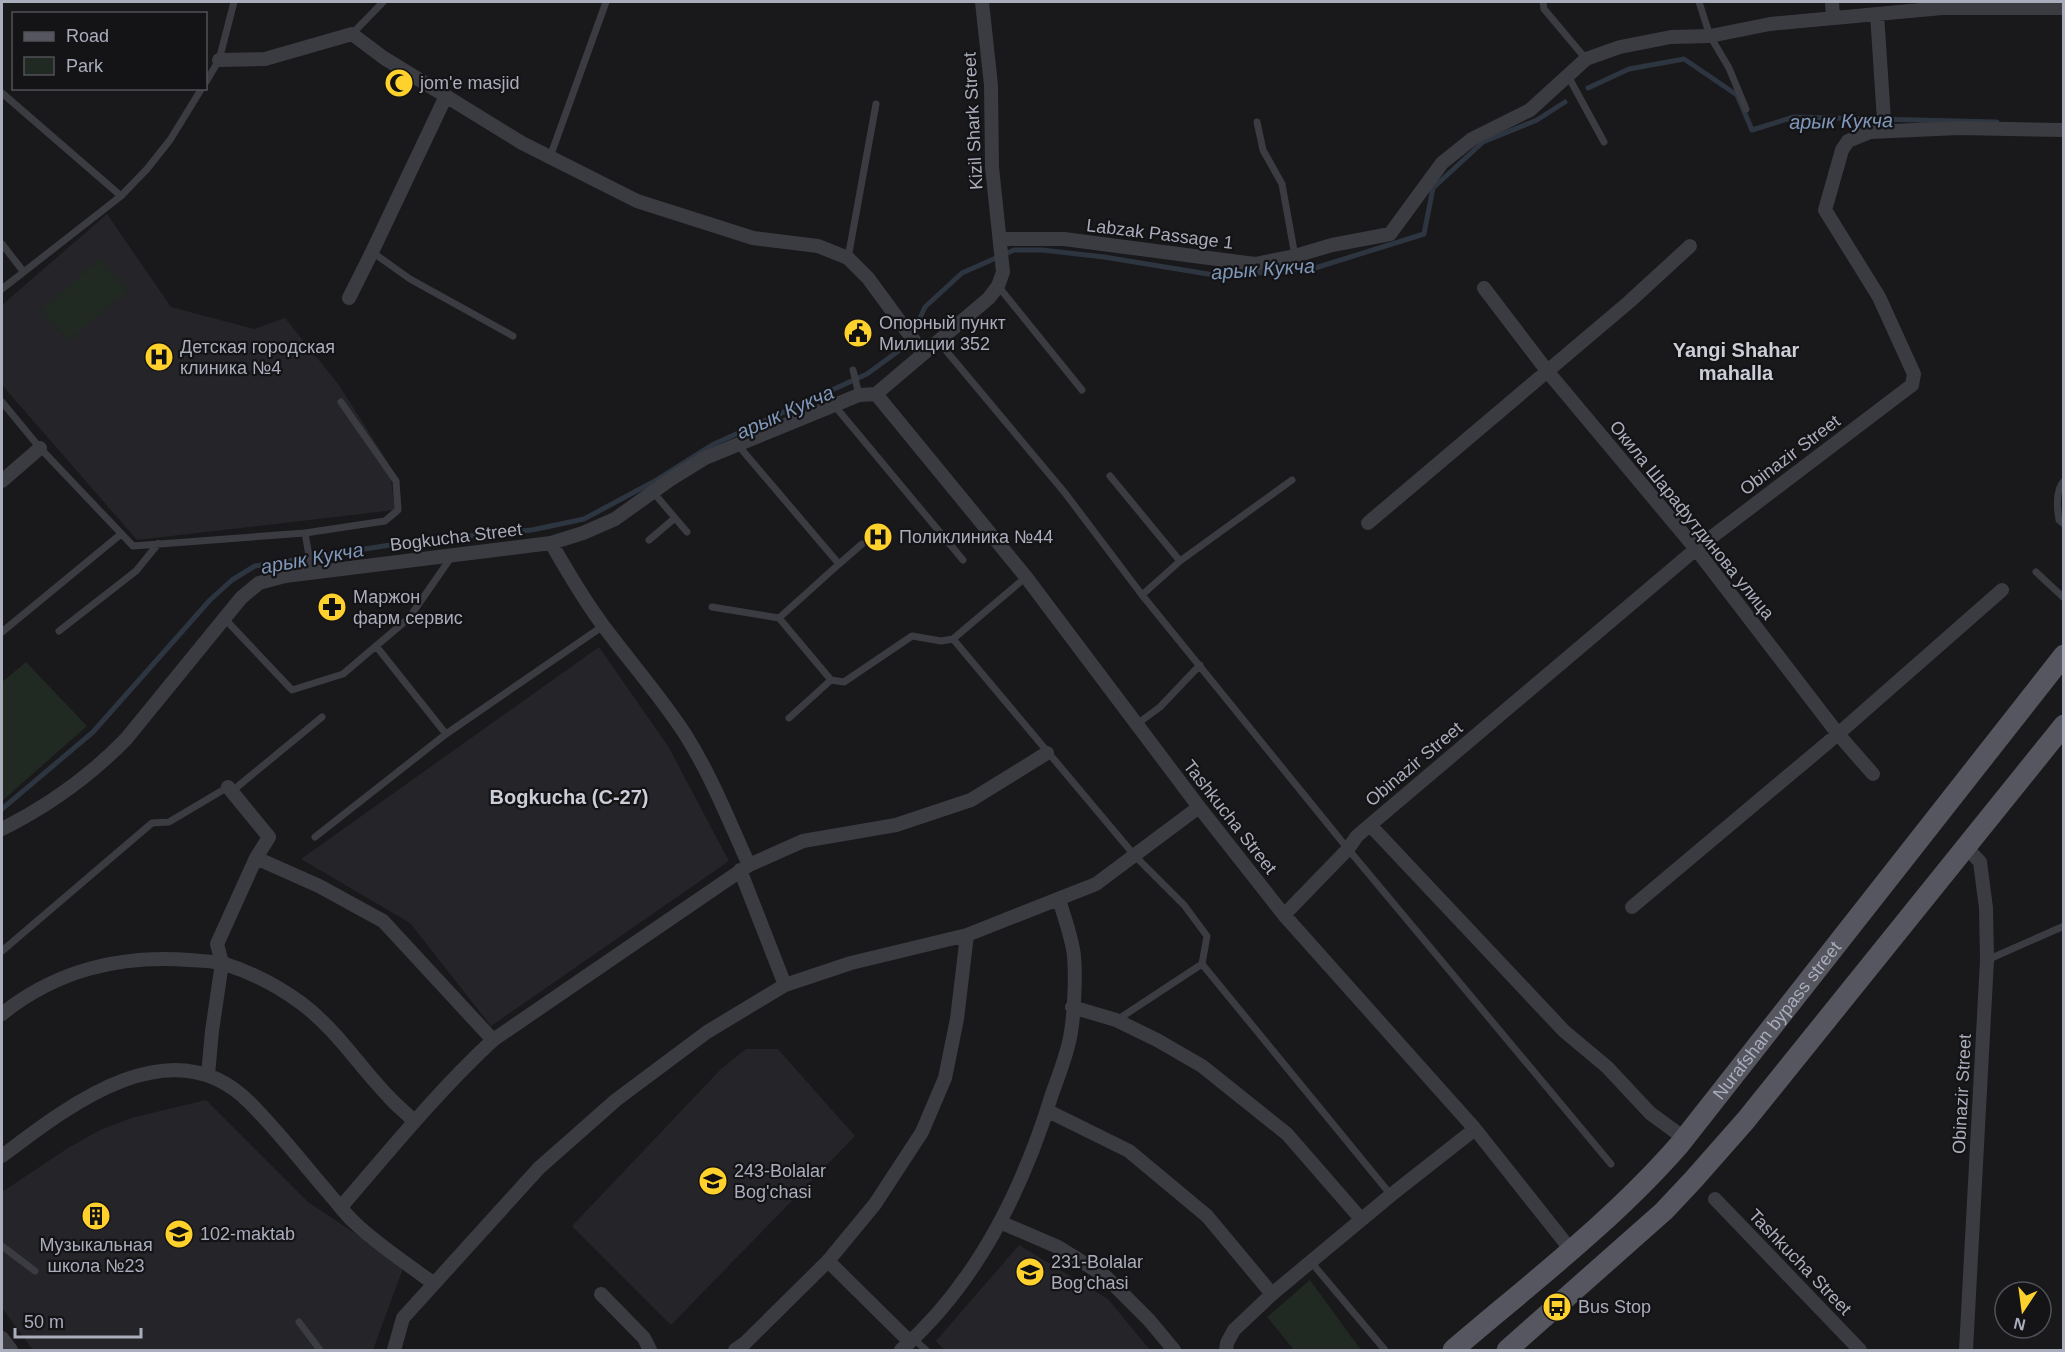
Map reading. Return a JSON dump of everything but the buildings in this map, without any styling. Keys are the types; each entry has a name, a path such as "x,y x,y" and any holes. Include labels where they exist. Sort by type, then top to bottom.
{"main road":[{"name":"Nurafshan bypass street","path":"1453,1350 1571,1250 1658,1168 2064,655"},
{"name":"Nurafshan bypass street","path":"1507,1350 1636,1238 1694,1179 1746,1120 2064,725"}],"street":[{"name":"Kizil Shark Street","path":"982,2 991,85 992,167 1003,272 998,286"},
{"path":"1832,2 1833,17"},
{"name":"Labzak Passage 1","path":"1000,239 1064,239 1255,264 1295,256 1332,245 1390,234 1442,163 1472,139 1530,110 1586,59 1620,46 1671,38 1710,36 1770,24 1833,17 1942,8 2064,8"},
{"path":"1870,132 1884,120 1877,14"},
{"path":"219,60 265,59 352,34 384,58 549,159 637,201 753,238 818,246 848,258 868,278 923,353"},
{"path":"349,298 446,96"},
{"path":"1870,132 1959,128 2064,130"},
{"name":"Obinazir Street","path":"1284,915 1357,836 1696,549 1912,386 1914,374 1879,297 1825,210 1842,150 1848,141 1870,132"},
{"path":"1368,522 1548,372 1690,246"},
{"path":"876,394 989,298 998,286"},
{"name":"Окила Шарафутдинова улица","path":"1484,288 1548,372 1696,549 1838,734 1873,774"},
{"name":"Bogkucha Street","path":"2,830 61,795 111,754 126,739 223,617 259,583 311,569 452,556 551,543 607,524 705,458 859,395 876,394"},
{"name":"Tashkucha Street","path":"876,394 1026,577 1199,807 1284,915 1474,1129 1571,1250"},
{"path":"2,481 40,448"},
{"path":"551,543 603,626 668,709 700,760 745,868 785,985"},
{"path":"1632,907 1838,734 2002,590"},
{"path":"341,1207 414,1121 493,1040 745,868 803,841 896,825 971,800 1047,753"},
{"path":"208,1075 222,963 218,944 256,858 269,837 229,790"},
{"path":"394,1350 404,1318 539,1168 616,1100 707,1032 785,985 851,963 967,935 1096,884 1199,807"},
{"path":"1370,825 1564,1031 1607,1067 1650,1113 1684,1138"},
{"name":"Obinazir Street","path":"1965,846 1980,862 1986,908 1987,960 1966,1350"},
{"path":"256,858 319,886 383,921 493,1040"},
{"path":"828,1262 909,1344 970,1270 1000,1222 1027,1165 1070,1041 1074,955 1059,898"},
{"path":"735,1350 828,1262 875,1204 922,1132 945,1078 957,1020 967,935"},
{"path":"2,1014 13,1004 55,982 100,964 156,958 222,963 267,980 303,1005 341,1040 387,1095 414,1121"},
{"path":"1072,1007 1116,1020 1202,1066 1287,1134 1361,1219"},
{"path":"2,1156 56,1114 111,1085 150,1072 189,1070 208,1075 220,1080 251,1103 354,1223 434,1284"},
{"path":"1047,1111 1129,1151 1207,1216 1272,1294"},
{"path":"1226,1350 1234,1330 1272,1294 1474,1129"},
{"name":"Tashkucha Street","path":"1715,1199 1860,1350"},
{"path":"1000,1222 1058,1247 1106,1276 1149,1320 1174,1350"},
{"path":"601,1294 644,1338 650,1350"}],"lane":[{"path":"207,80 219,60 234,2"},
{"path":"352,34 383,2"},
{"path":"549,159 606,2"},
{"path":"1543,2 1544,9 1586,59"},
{"path":"1699,2 1710,36 1729,69 1746,109"},
{"path":"1568,76 1604,142"},
{"path":"2,289 121,196 170,140 201,90"},
{"path":"2,93 121,196"},
{"path":"848,258 876,104"},
{"path":"1257,122 1263,150 1282,184 1295,256"},
{"path":"2,244 23,271"},
{"path":"372,252 411,279 513,336"},
{"path":"998,286 1082,390"},
{"path":"938,341 1065,494 1142,595 1347,849 1611,1164"},
{"path":"853,370 859,395"},
{"path":"2,402 40,448 133,546 305,533 385,521 398,510 396,481 342,402"},
{"path":"834,405 963,560"},
{"path":"737,444 839,564"},
{"path":"1110,476 1180,561"},
{"path":"1142,595 1180,561 1292,480"},
{"path":"2064,481 2059,486 2058,511 2059,520 2064,524"},
{"path":"653,492 687,532"},
{"path":"649,540 675,518"},
{"path":"305,533 311,569"},
{"path":"2,632 121,534"},
{"path":"59,631 136,571 158,544"},
{"path":"778,618 861,544"},
{"path":"223,617 292,690 343,674 409,618 452,556"},
{"path":"2036,572 2064,598"},
{"path":"712,608 778,618 831,680 844,682 912,636 941,641 953,639 1026,577"},
{"path":"315,837 446,734 603,626"},
{"path":"953,639 1134,856 1184,906 1208,936 1202,964 1116,1020"},
{"path":"376,646 446,734"},
{"path":"1137,724 1167,700 1200,665"},
{"path":"789,718 831,680"},
{"path":"2,951 152,823 170,822 229,790 322,717"},
{"path":"1987,960 2064,926"},
{"path":"1202,964 1391,1195"},
{"path":"2,1246 35,1270"},
{"path":"1311,1263 1385,1350"},
{"path":"299,1322 320,1350"},
{"path":"909,1344 926,1350"}],"shaded area":[{"name":"Детская городская клиника №4","path":"107,214 171,307 254,329 285,318 339,385 389,464 395,510 137,540 2,385 2,305"},
{"path":"599,647 668,746 729,861 491,1026 410,923 301,859"},
{"name":"243-Bolalar Bog'chasi","path":"746,1049 778,1049 855,1136 671,1325 572,1226 721,1069"},
{"name":"102-maktab","path":"206,1100 308,1202 404,1266 373,1350 33,1350 2,1308 2,1192 68,1148 100,1130 131,1118"},
{"name":"231-Bolalar Bog'chasi","path":"1019,1245 1108,1299 1150,1350 944,1350 936,1341"}],"green space":[{"path":"100,259 128,290 69,341 41,310"},
{"path":"26,662 87,726 2,801 2,682"},
{"path":"1310,1280 1361,1350 1294,1350 1267,1317"}],"waterway":[{"name":"арык Кукча","path":"1588,88 1629,69 1684,59 1737,95 1752,130 1794,117 1997,122"},
{"name":"арык Кукча","path":"2,809 93,732 210,600 232,580 255,566 416,541 532,530 584,519 653,482 712,445 867,374 908,344 925,307 962,273 1014,250 1042,250 1104,257 1220,276 1315,268 1424,234 1433,188 1483,142 1537,120 1565,102"}],"place":[{"name":"jom'e masjid","path":"399,83"},
{"name":"Опорный пункт Милиции 352","path":"858,333"},
{"name":"Детская городская клиника №4","path":"159,357"},
{"name":"Поликлиника №44","path":"878,537"},
{"name":"Маржон фарм сервис","path":"332,607"},
{"name":"243-Bolalar Bog'chasi","path":"713,1181"},
{"name":"Музыкальная школа №23","path":"96,1216"},
{"name":"102-maktab","path":"179,1234"},
{"name":"231-Bolalar Bog'chasi","path":"1030,1272"},
{"name":"Bus Stop","path":"1557,1307"}],"district":[{"name":"Yangi Shahar mahalla","path":"1736,362"},
{"name":"Bogkucha (C-27)","path":"569,797"}]}
